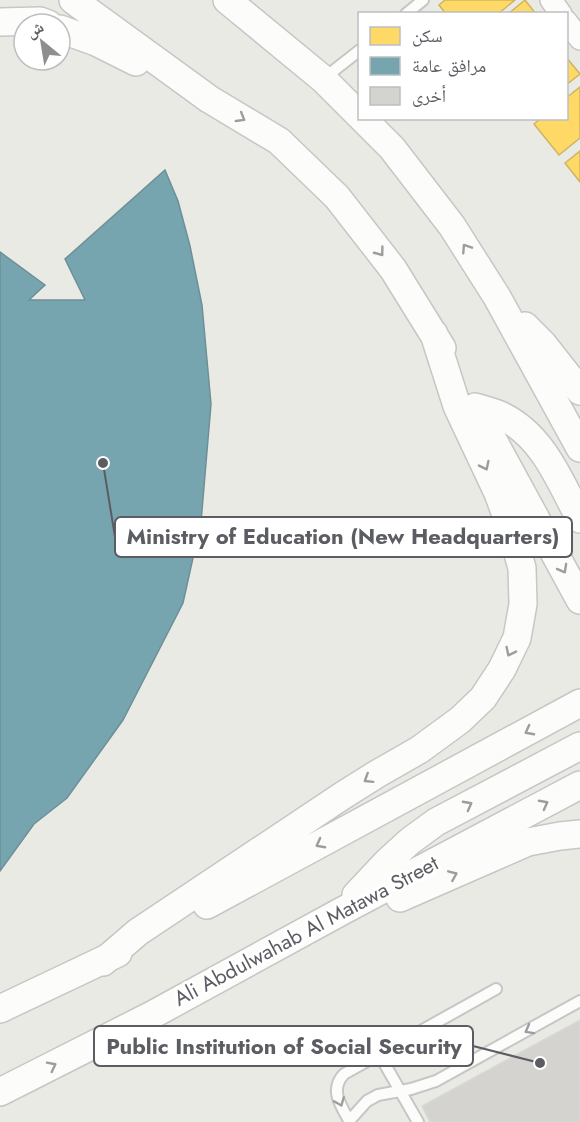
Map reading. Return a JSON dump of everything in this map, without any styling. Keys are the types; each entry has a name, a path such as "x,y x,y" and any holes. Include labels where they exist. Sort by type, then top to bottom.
{"street":[{"path":"73,0 209,99"},
{"path":"227,0 323,79 358,114"},
{"path":"550,0 559,12"},
{"path":"568,22 580,39"},
{"path":"72,33 96,42 209,99 279,141 337,196 393,269 434,334 580,600"},
{"path":"364,120 392,148 452,226 498,297 580,448"},
{"path":"498,297 543,344 580,392"},
{"path":"103,962 138,932 342,796 427,744 460,720 483,698 502,669 518,638 523,604 522,568 498,493 457,406 434,334"},
{"path":"475,407 501,416 525,430 543,450 580,519"},
{"path":"0,1010 103,962 580,703"},
{"path":"344,910 387,862 436,822 580,746"},
{"name":"Ali Abdulwahab Al Matawa Street","path":"0,1092 152,1015 580,785"},
{"path":"152,1015 297,943 528,842 580,834"}],"lane":[{"path":"408,12 423,0"},
{"path":"323,79 358,52"},
{"path":"496,989 344,1074 338,1080 336,1092 349,1121 367,1101 378,1095 411,1089 436,1081 580,1001"},
{"path":"379,1054 418,1122"}],"building: سكن":[{"path":"445,0 515,0 500,12 444,12 439,5"},
{"path":"525,0 534,12 510,12"},
{"path":"568,59 580,74 568,83"},
{"path":"580,87 580,138 559,155 534,124 539,120 568,120 568,96"},
{"path":"580,151 580,182 565,163"}],"building: مرافق عامة":[{"path":"165,170 178,201 202,305 211,404 201,522 183,603 123,720 67,798 34,824 0,871 0,252 45,285 29,300 85,300 65,259"}],"building: أخرى":[{"path":"580,1020 580,1122 430,1122 422,1106"}],"place":[{"name":"Ministry of Education (New Headquarters)","path":"103,463"},
{"name":"Public Institution of Social Security","path":"540,1063"}]}
